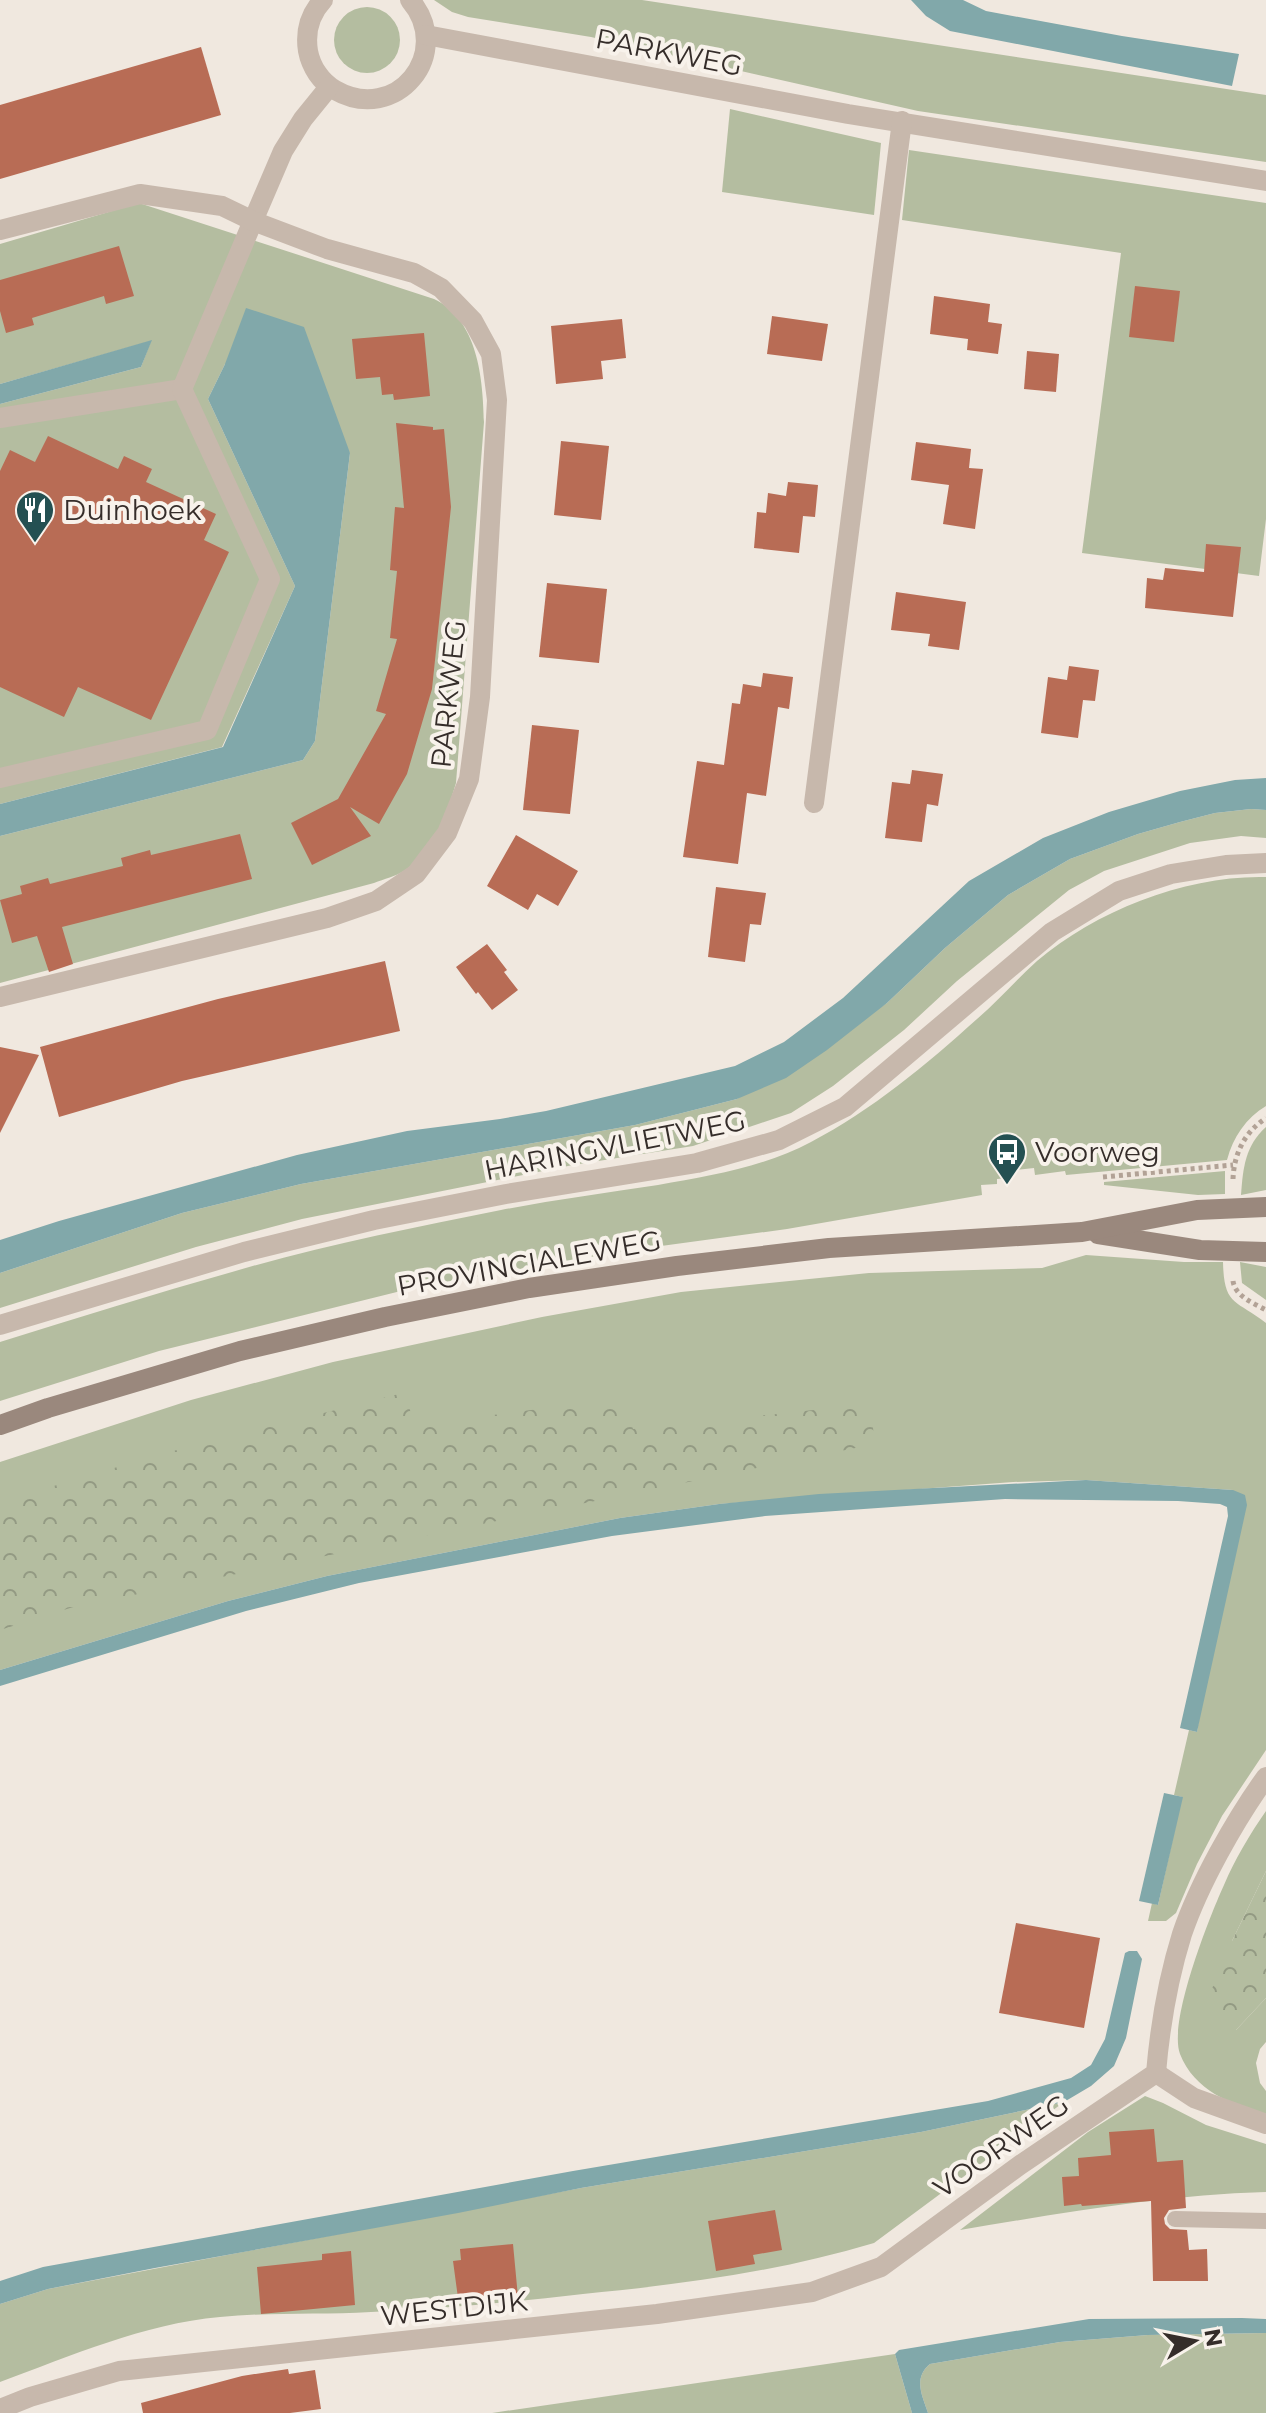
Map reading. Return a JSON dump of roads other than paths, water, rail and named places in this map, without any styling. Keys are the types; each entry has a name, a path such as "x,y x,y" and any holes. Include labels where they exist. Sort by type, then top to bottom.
{"main road":[{"name":"PROVINCIALEWEG","path":"0,1425 240,1351 529,1288 829,1248 1082,1232 1197,1210 1266,1207"},
{"name":"PROVINCIALEWEG","path":"1082,1232 1200,1250 1266,1252"}],"street":[{"path":"323,0 310,20 306,38 316,73 329,87 346,97 365,101 385,98 403,88 417,73 425,55 426,35 422,18 410,0"},
{"name":"PARKWEG","path":"426,35 848,114 1266,181"},
{"path":"0,778 207,730 270,579 182,389 283,151 303,119 329,87"},
{"path":"814,803 902,121"},
{"name":"PARKWEG","path":"0,230 140,194 222,206 327,249 414,273 441,288 473,321 491,354 497,400 480,697 469,779 447,833 416,874 376,901 327,918 0,997"},
{"path":"0,418 182,389"},
{"name":"HARINGVLIETWEG","path":"0,1325 244,1252 374,1220 506,1194 697,1163 779,1140 845,1107 1052,932 1119,891 1171,874 1226,865 1266,863"},
{"path":"1266,1777 1208,1875 1182,1933 1161,2020 1156,2073 1194,2098 1266,2124"},
{"name":"VOORWEG","path":"881,2267 1020,2165 1156,2073"},
{"name":"WESTDIJK","path":"30,2397 119,2371 657,2314 812,2292 881,2267"},
{"path":"0,2409 30,2397"},
{"path":"5,2413 30,2397"}],"lane":[{"path":"1175,2219 1266,2221"}],"water":[{"path":"911,0 963,0 986,11 1239,54 1232,86 950,31 926,16"},
{"path":"246,308 304,327 350,453 315,741 303,760 0,836 0,804 223,747 295,586 208,399"},
{"path":"152,340 141,367 0,404 0,384"},
{"path":"1266,778 1266,810 1215,813 1138,834 1070,859 1008,895 945,948 887,1003 827,1050 786,1078 737,1099 635,1125 301,1184 182,1213 0,1273 0,1240 59,1221 297,1155 407,1131 546,1111 735,1066 784,1042 843,998 969,881 1043,838 1109,812 1180,791 1235,780"},
{"path":"1086,1480 1233,1490 1245,1495 1247,1505 1197,1732 1180,1728 1228,1516 1227,1507 1220,1504 1178,1501 1005,1499 765,1516 612,1536 359,1583 246,1611 0,1686 0,1670 228,1601 327,1576 620,1518 819,1494"},
{"path":"1164,1793 1183,1797 1158,1905 1139,1901"},
{"path":"1137,1951 1142,1959 1126,2038 1114,2066 1091,2086 1064,2102 921,2132 581,2188 155,2268 48,2289 0,2304 0,2281 43,2267 573,2171 988,2101 1071,2078 1091,2065 1105,2039 1125,1953"},
{"path":"1089,2319 1266,2319 1266,2333 1148,2335 1060,2342 930,2364 920,2381 928,2413 912,2413 895,2354 899,2350"}],"place":[{"name":"Duinhoek","path":"35,544"},
{"name":"Voorweg","path":"1007,1186"}]}
